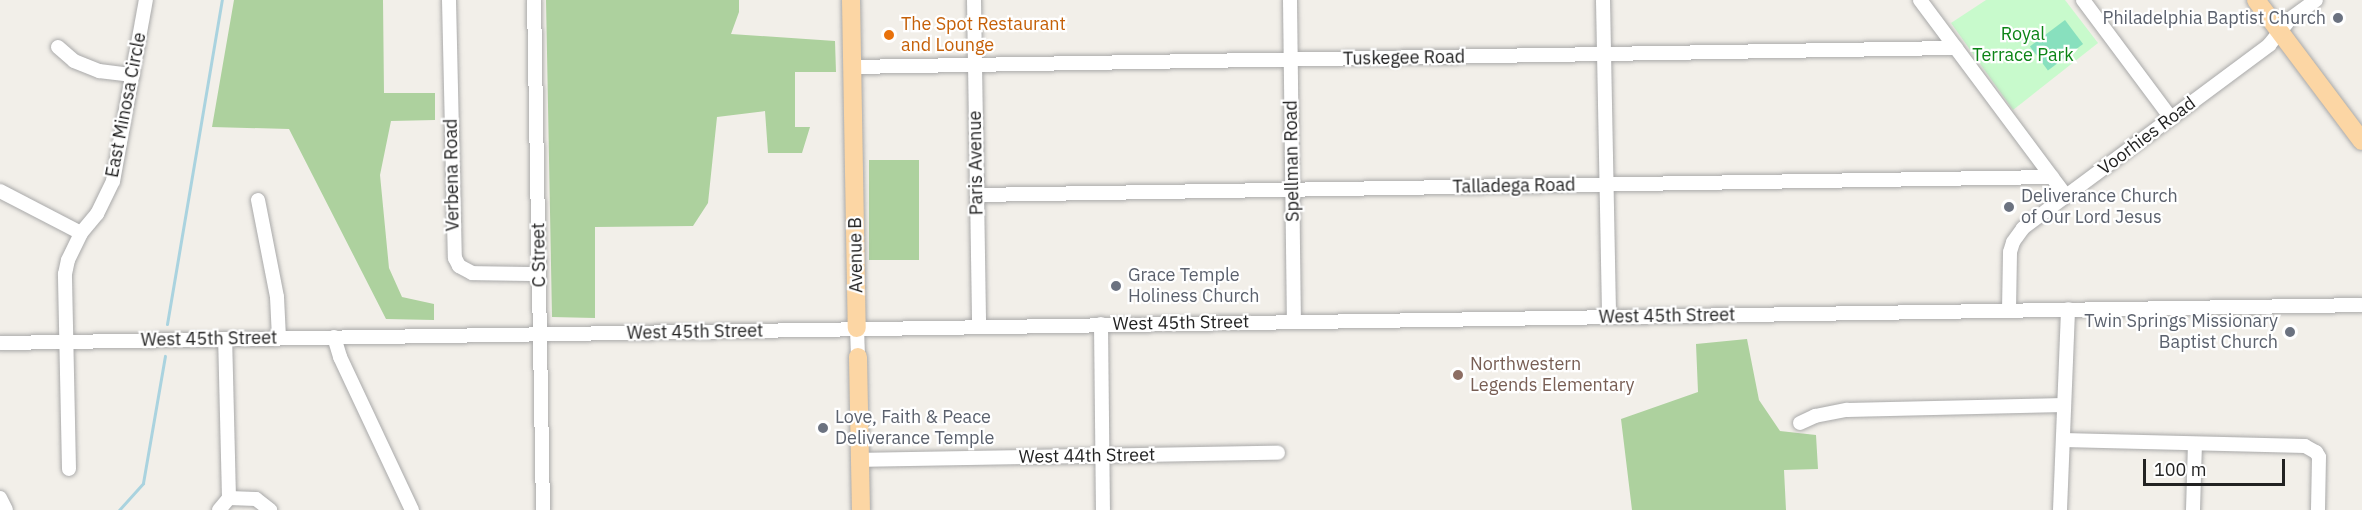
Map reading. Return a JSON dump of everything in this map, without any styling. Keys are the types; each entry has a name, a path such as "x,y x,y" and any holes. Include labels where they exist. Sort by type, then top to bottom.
{"main road":[{"name":"Avenue B","path":"852,0 857,328"},
{"path":"2256,0 2362,141"},
{"name":"Avenue B","path":"858,357 861,510"}],"street":[{"name":"East Minosa Circle","path":"69,469 65,274 81,233 97,214 113,181 146,0"},
{"name":"Verbena Road","path":"449,0 455,258 459,266 472,273 540,274"},
{"name":"C Street","path":"534,0 543,510"},
{"name":"Paris Avenue","path":"974,0 979,326"},
{"name":"Spellman Road","path":"1290,0 1294,322"},
{"path":"1603,0 1609,317"},
{"path":"1920,0 2066,196"},
{"path":"2083,0 2171,118"},
{"name":"Voorhies Road","path":"2009,310 2013,242 2023,228 2269,45 2290,19 2316,0"},
{"path":"57,46 74,61 91,68 133,75"},
{"name":"Tuskegee Road","path":"852,67 1956,48"},
{"name":"Talladega Road","path":"977,195 2052,177"},
{"path":"0,191 81,233"},
{"path":"258,200 277,297 279,338"},
{"name":"West 45th Street","path":"0,343 2362,305"},
{"path":"2060,510 2068,309"},
{"path":"1101,324 1103,510"},
{"name":"Avenue B","path":"857,328 858,357"},
{"path":"334,337 340,357 412,510"},
{"path":"219,510 229,498 225,339"},
{"path":"1800,423 1815,416 1847,410 2064,405"},
{"path":"2063,440 2305,446 2316,452 2320,464 2318,510"},
{"path":"2193,510 2194,444"},
{"name":"West 44th Street","path":"860,460 1278,453"},
{"path":"0,498 6,510"},
{"path":"229,498 256,499 270,510"}],"green space":[{"path":"234,0 383,0 384,93 435,93 435,120 391,121 380,175 389,268 402,297 434,304 434,320 386,319 289,129 212,127"},
{"path":"546,0 739,0 739,12 731,34 835,41 836,72 795,72 795,127 810,127 802,153 768,153 765,111 717,117 708,203 693,226 595,227 595,318 552,317"},
{"name":"Royal Terrace Park","path":"1986,0 2065,0 2098,43 2013,110 1951,23"},
{"path":"2065,20 2083,44 2048,70 2030,46"},
{"path":"869,160 919,160 919,260 869,260"},
{"path":"1747,339 1759,400 1780,431 1816,435 1818,469 1784,470 1786,510 1632,510 1621,419 1698,392 1696,344"}],"waterway":[{"path":"167,324 222,0"},
{"path":"119,510 143,483 165,356"}],"place":[{"name":"Philadelphia Baptist Church","path":"2338,18"},
{"name":"The Spot Restaurant and Lounge","path":"889,35"},
{"name":"Deliverance Church of Our Lord Jesus","path":"2009,207"},
{"name":"Grace Temple Holiness Church","path":"1116,286"},
{"name":"Twin Springs Missionary Baptist Church","path":"2290,332"},
{"name":"Northwestern Legends Elementary","path":"1458,375"},
{"name":"Love, Faith & Peace Deliverance Temple","path":"823,428"}]}
